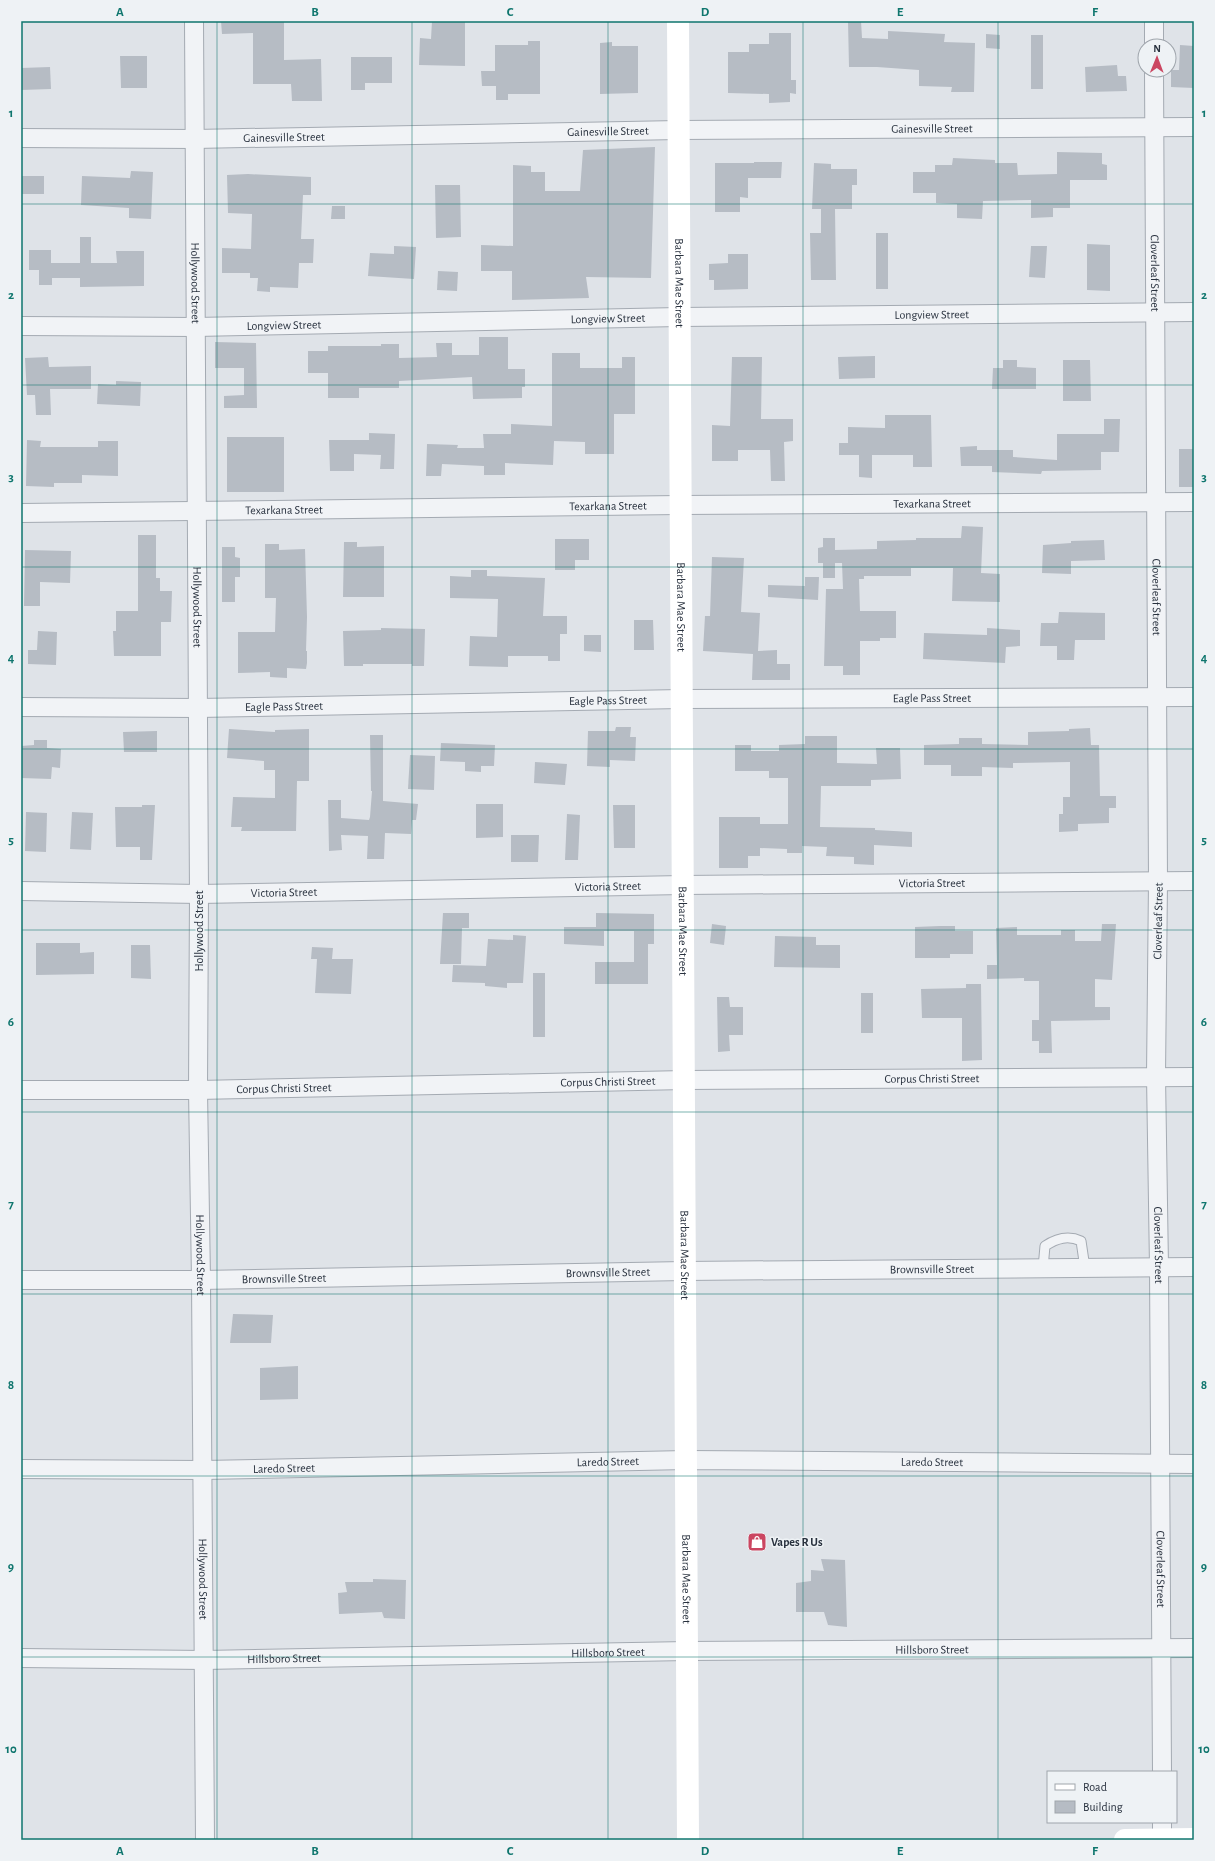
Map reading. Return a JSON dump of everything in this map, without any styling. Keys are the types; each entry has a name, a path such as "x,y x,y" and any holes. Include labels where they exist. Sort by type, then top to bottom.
{"street":[{"name":"Hollywood Street","path":"194,21 199,894 198,1090 203,1470 205,1840"},
{"name":"Barbara Mae Street","path":"678,21 688,1840"},
{"path":"1154,21 1154,38"},
{"name":"Cloverleaf Street","path":"1154,78 1158,881 1156,1076 1159,1267 1162,1771"},
{"name":"Gainesville Street","path":"21,138 195,139 678,130 1194,127"},
{"name":"Longview Street","path":"21,326 196,327 679,317 1194,312"},
{"name":"Texarkana Street","path":"21,514 680,504 1194,502"},
{"name":"Eagle Pass Street","path":"21,707 198,708 682,700 1194,696"},
{"name":"Victoria Street","path":"21,891 199,894 682,885 1194,881"},
{"name":"Corpus Christi Street","path":"21,1090 198,1090 685,1080 1156,1076 1194,1077"},
{"name":"Brownsville Street","path":"21,1280 201,1280 684,1271 1194,1267"},
{"name":"Laredo Street","path":"21,1469 203,1470 686,1460 1194,1464"},
{"name":"Hillsboro Street","path":"21,1658 204,1660 687,1651 1194,1648"},
{"path":"1162,1823 1162,1840"},
{"path":"1125,1840 1194,1839"}],"lane":[{"path":"1043,1268 1045,1246 1059,1239 1071,1237 1081,1241 1085,1268"}],"building":[{"path":"221,21 284,21 284,60 321,59 322,101 292,101 291,84 253,84 253,33 222,34"},
{"path":"432,21 465,21 465,66 419,65 420,38 431,39"},
{"path":"848,21 861,21 862,38 888,39 888,31 945,34 944,42 975,43 974,92 951,92 952,87 919,86 919,70 849,67"},
{"path":"769,33 791,33 791,80 796,80 796,94 790,93 790,102 769,103 769,94 728,93 728,52 749,52 749,44 769,44"},
{"path":"986,34 1000,35 1000,49 986,48"},
{"path":"1031,35 1043,35 1043,89 1031,89"},
{"path":"528,41 540,41 540,94 508,94 508,100 496,100 496,86 482,86 481,71 495,71 495,45 528,45"},
{"path":"612,42 612,46 638,46 638,93 600,94 600,43"},
{"path":"1180,45 1194,46 1194,88 1171,87 1171,78 1177,78 1177,70 1179,70"},
{"path":"120,56 147,56 147,88 121,88"},
{"path":"351,57 392,57 392,83 365,83 365,90 351,90"},
{"path":"1117,65 1118,76 1126,76 1127,91 1086,92 1085,67"},
{"path":"50,67 51,89 21,90 21,68"},
{"path":"655,147 651,278 586,277 589,298 512,300 512,271 481,271 481,245 513,246 513,165 531,166 531,172 545,172 545,191 580,191 583,150"},
{"path":"1057,152 1102,153 1102,164 1107,165 1107,180 1070,180 1070,208 1053,208 1053,217 1031,218 1031,200 983,201 982,219 957,218 957,204 936,203 936,193 913,193 913,172 935,172 935,165 952,165 953,158 995,160 995,163 1017,163 1018,175 1057,174"},
{"path":"782,162 781,178 748,178 748,198 740,197 740,212 715,212 715,163"},
{"path":"814,163 831,164 831,169 857,169 857,185 852,185 852,209 835,209 836,280 811,280 810,233 821,233 821,209 812,209"},
{"path":"131,171 153,172 151,219 129,218 129,208 81,205 82,176 130,178"},
{"path":"248,174 311,177 311,195 303,195 301,239 314,239 313,263 299,263 298,288 270,287 270,292 257,291 258,278 250,278 250,273 222,273 222,248 251,249 252,214 228,213 227,175"},
{"path":"21,176 44,176 44,194 21,194"},
{"path":"435,185 460,185 461,237 436,238"},
{"path":"332,206 345,206 345,219 331,219"},
{"path":"876,233 888,233 888,289 876,289"},
{"path":"80,237 91,237 91,263 117,263 116,251 144,251 144,286 80,287 80,278 52,278 52,285 39,285 39,270 29,270 29,250 51,250 51,263 80,263"},
{"path":"1087,244 1110,245 1110,291 1087,290"},
{"path":"394,246 416,247 414,279 368,276 370,253 394,254"},
{"path":"1031,246 1047,246 1045,278 1029,277"},
{"path":"728,254 748,254 748,289 714,290 714,280 709,280 709,264 728,263"},
{"path":"438,271 458,272 457,291 437,290"},
{"path":"479,337 508,337 508,369 525,369 525,387 522,387 522,398 473,399 472,377 399,381 399,388 359,388 359,398 328,398 328,373 308,373 308,351 328,351 328,346 381,346 381,344 399,344 399,358 437,357 436,343 452,343 452,355 479,355"},
{"path":"215,342 256,343 257,408 224,408 224,396 244,395 244,368 215,368"},
{"path":"552,353 580,353 580,368 622,368 622,357 635,357 635,414 614,414 614,454 585,454 585,442 554,441 553,465 505,463 505,475 484,475 484,466 442,464 441,476 426,476 427,444 458,445 457,448 484,448 483,434 511,434 511,424 552,426"},
{"path":"875,356 875,378 839,379 838,357"},
{"path":"48,357 49,367 91,366 91,389 50,389 51,415 36,415 35,395 27,395 25,358"},
{"path":"732,357 762,357 761,419 793,419 793,441 784,442 785,481 771,481 770,450 738,450 738,461 712,461 712,425 730,426"},
{"path":"1003,360 1017,360 1017,367 1036,368 1036,389 992,389 993,368 1003,368"},
{"path":"1063,360 1090,360 1091,401 1063,401"},
{"path":"116,381 141,382 140,406 97,404 98,384 116,385"},
{"path":"885,415 931,415 932,467 913,467 913,455 872,455 872,478 859,477 859,455 839,455 839,443 848,443 848,427 885,428"},
{"path":"1104,419 1120,419 1119,452 1101,452 1101,470 1042,471 1041,474 992,472 992,466 961,466 960,447 977,446 977,450 1013,450 1013,457 1057,460 1057,434 1104,434"},
{"path":"369,433 395,434 394,469 380,469 381,455 354,454 354,471 330,471 329,440 369,440"},
{"path":"227,437 284,437 284,492 227,492"},
{"path":"27,440 41,441 40,447 98,447 98,441 118,441 118,476 82,475 82,483 54,483 54,487 26,486"},
{"path":"1179,449 1194,449 1194,487 1179,487"},
{"path":"962,526 983,527 981,573 1000,574 1000,602 952,601 953,568 911,568 911,576 864,576 864,579 859,579 860,611 896,611 896,638 880,638 880,641 860,641 860,675 843,675 843,666 824,666 826,589 843,589 842,563 835,563 835,578 823,578 823,563 818,563 818,548 823,547 823,538 835,538 835,550 877,549 877,541 916,540 916,538 961,538"},
{"path":"138,535 156,535 156,578 160,578 160,591 172,591 171,622 161,622 161,656 114,656 113,631 116,631 116,611 138,611"},
{"path":"555,539 589,539 589,560 575,560 575,570 555,570"},
{"path":"1104,540 1105,560 1071,561 1071,574 1042,573 1043,545 1071,543 1071,541"},
{"path":"344,542 357,542 357,547 384,546 384,597 343,597"},
{"path":"265,544 279,544 279,550 305,549 307,663 306,669 287,668 287,678 270,677 270,672 238,673 238,632 275,632 276,598 265,598"},
{"path":"222,547 235,547 235,557 240,558 240,577 235,577 235,602 222,602"},
{"path":"25,550 71,551 70,583 40,582 40,606 24,606"},
{"path":"712,557 744,558 741,612 760,613 758,651 777,650 777,664 790,664 790,680 752,680 753,654 703,651 705,616 710,616"},
{"path":"471,570 487,570 487,576 545,578 543,616 567,616 567,634 560,634 560,661 548,661 548,656 508,656 508,667 469,666 470,636 497,637 498,599 450,598 450,576 471,577"},
{"path":"805,577 819,577 818,600 768,597 768,585 805,586"},
{"path":"1059,612 1105,613 1105,640 1075,640 1074,660 1057,660 1057,646 1040,646 1041,623 1058,623"},
{"path":"634,620 653,620 654,650 634,650"},
{"path":"381,628 425,629 424,666 412,666 412,664 363,664 363,666 344,666 343,631 381,630"},
{"path":"987,628 1020,630 1020,646 1006,647 1005,663 923,659 924,633 987,635"},
{"path":"38,631 57,632 56,665 28,664 28,650 37,650"},
{"path":"584,635 601,635 601,652 584,651"},
{"path":"616,727 631,727 630,737 636,737 635,761 610,760 610,767 587,766 588,731 615,731"},
{"path":"1090,728 1091,745 1099,745 1100,796 1116,796 1116,808 1109,808 1109,823 1078,824 1078,831 1059,832 1059,814 1063,814 1063,797 1070,797 1070,762 1013,763 1013,768 982,767 982,776 951,776 951,765 924,765 924,745 959,744 959,738 982,738 982,744 1028,745 1028,732 1069,731 1069,729"},
{"path":"229,729 275,732 275,730 309,729 309,781 297,781 296,831 241,831 242,827 231,827 233,797 275,798 275,770 264,770 264,761 227,758"},
{"path":"157,731 157,752 124,752 123,732"},
{"path":"370,735 383,735 383,801 418,804 416,820 412,820 411,834 385,833 384,859 367,859 368,836 341,835 342,850 329,851 328,800 341,800 341,818 369,820 372,791"},
{"path":"805,736 837,736 837,763 877,764 876,748 900,748 901,779 871,780 871,786 821,786 820,827 875,828 875,830 912,832 912,847 874,845 874,865 854,864 854,857 826,856 827,847 802,846 802,853 787,853 787,849 760,848 760,856 748,856 748,868 719,868 719,817 760,817 760,824 788,824 788,778 769,778 769,771 735,771 735,745 751,745 751,751 779,751 779,745 805,744"},
{"path":"34,740 47,740 47,748 61,749 60,768 52,767 51,779 21,778 21,746 34,745"},
{"path":"441,743 495,745 494,766 481,766 481,772 465,771 465,762 440,761"},
{"path":"410,755 435,756 434,790 408,789"},
{"path":"535,762 567,764 565,785 534,783"},
{"path":"476,804 503,804 503,837 476,838"},
{"path":"142,805 155,805 152,860 140,860 140,847 116,847 115,807 142,807"},
{"path":"613,805 635,805 635,848 614,848"},
{"path":"26,812 47,813 46,852 25,851"},
{"path":"72,812 93,813 91,850 70,849"},
{"path":"567,814 580,815 578,860 565,860"},
{"path":"511,835 539,835 538,862 511,862"},
{"path":"443,913 469,913 469,928 462,928 461,964 440,964"},
{"path":"596,913 654,914 654,944 648,944 648,984 595,984 595,962 634,962 634,931 604,931 604,946 564,944 564,927 596,927"},
{"path":"712,924 726,926 724,945 710,943"},
{"path":"1102,924 1116,924 1112,980 1095,979 1095,1007 1110,1007 1110,1020 1051,1021 1052,1053 1039,1053 1039,1041 1032,1041 1032,1020 1039,1020 1039,981 1024,981 1024,978 987,979 987,965 997,965 996,928 1017,927 1017,935 1061,935 1061,930 1075,930 1075,941 1101,941"},
{"path":"955,926 955,931 973,931 973,954 950,954 950,958 915,958 915,927"},
{"path":"513,935 526,936 523,983 507,983 507,988 485,986 485,983 452,982 453,965 486,966 488,939 513,940"},
{"path":"775,936 816,937 816,945 840,945 840,968 774,967"},
{"path":"36,943 80,943 80,953 94,952 94,974 36,975"},
{"path":"131,945 150,945 151,979 131,978"},
{"path":"312,947 333,948 332,959 353,959 351,994 315,993 317,959 311,959"},
{"path":"533,973 545,973 545,1037 533,1037"},
{"path":"966,984 981,984 982,1060 962,1061 962,1018 922,1018 921,989 966,988"},
{"path":"861,993 873,993 873,1033 861,1033"},
{"path":"717,997 729,997 730,1007 743,1007 743,1035 729,1035 730,1051 718,1052"},
{"path":"233,1314 273,1315 271,1343 230,1343"},
{"path":"298,1366 298,1399 260,1400 260,1368"},
{"path":"821,1559 845,1560 847,1627 828,1625 824,1612 796,1612 796,1583 811,1581 811,1570 824,1571"},
{"path":"373,1579 406,1580 405,1619 384,1618 382,1612 339,1614 338,1593 347,1592 345,1582 373,1582"}],"place":[{"name":"Vapes R Us","path":"757,1542"}]}
